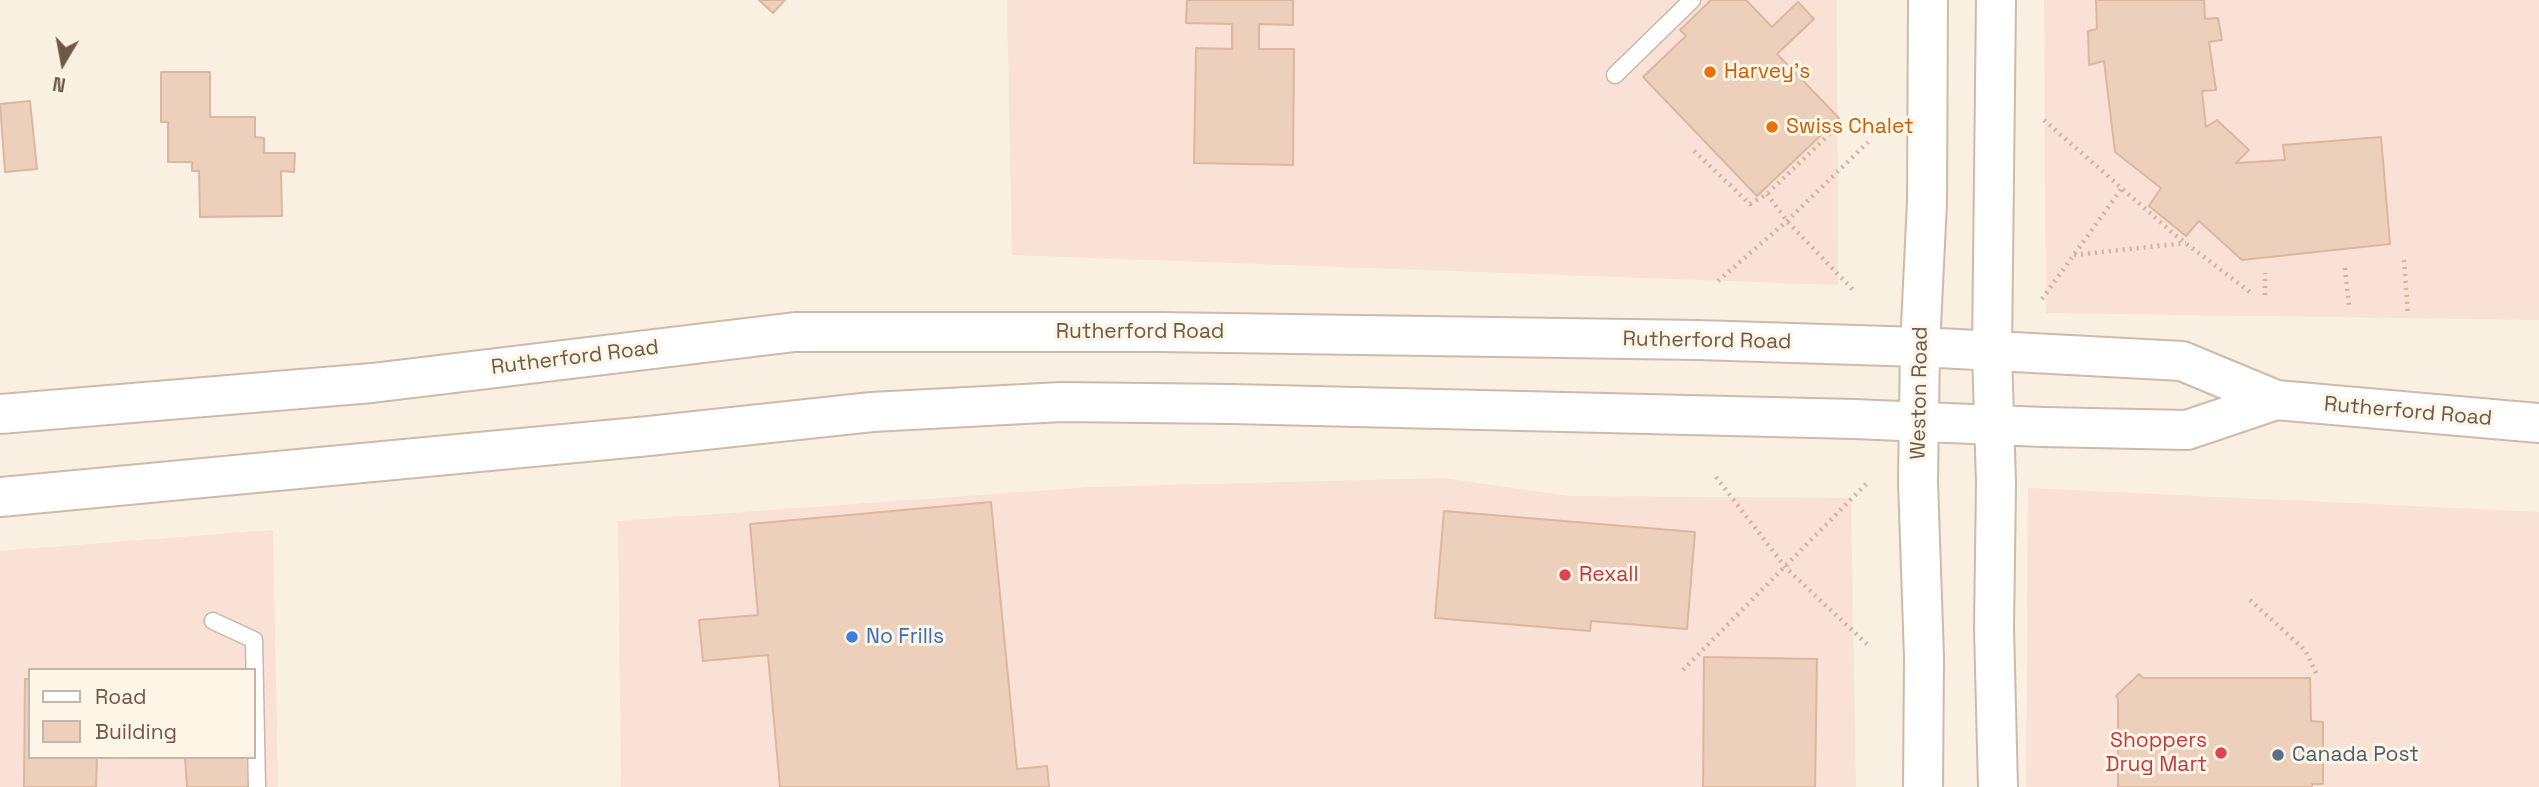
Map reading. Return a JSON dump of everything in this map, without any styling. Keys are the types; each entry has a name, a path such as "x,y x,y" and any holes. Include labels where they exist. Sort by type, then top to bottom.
{"main road":[{"name":"Weston Road","path":"1923,787 1924,657 1918,482 1920,347 1927,202 1928,0"},
{"path":"1996,0 1992,352 1998,787"},
{"name":"Rutherford Road","path":"0,414 372,383 795,332 1144,332 1684,339 1920,347 2182,361 2276,400 2539,423"},
{"name":"Rutherford Road","path":"0,497 872,412 1062,402 1919,421 2187,430 2276,400"}],"lane":[{"path":"1615,75 1692,0"},
{"path":"213,621 254,640 255,668"},
{"path":"256,738 257,787"}],"path":[{"path":"2044,120 2186,243 2250,292"},
{"path":"1694,151 1750,204 1767,194 1840,124"},
{"path":"1718,281 1787,221 1868,142"},
{"path":"2042,299 2122,188"},
{"path":"1767,194 1787,221 1854,291"},
{"path":"2073,255 2186,243"},
{"path":"2404,260 2408,315"},
{"path":"2345,268 2349,306"},
{"path":"2265,272 2265,295"},
{"path":"1716,477 1786,568 1870,647"},
{"path":"1683,670 1868,482"},
{"path":"2250,600 2305,650 2318,677"}],"shaded area":[{"path":"1007,0 1837,0 1838,285 1012,255"},
{"path":"2044,0 2539,0 2539,320 2046,313"},
{"path":"1444,478 1569,496 1851,498 1856,787 621,787 618,521 1092,487"},
{"path":"2028,488 2539,512 2539,787 2026,787"},
{"path":"273,530 278,787 0,787 0,551"}],"building":[{"path":"759,0 785,0 773,13"},
{"path":"1187,0 1293,0 1293,25 1259,24 1259,49 1294,49 1293,165 1194,163 1196,48 1232,49 1232,24 1186,23"},
{"path":"1711,0 1746,0 1772,27 1798,2 1814,19 1777,54 1839,118 1757,196 1643,77 1686,36 1680,30"},
{"path":"2096,0 2204,0 2205,19 2218,18 2222,40 2209,42 2216,90 2202,91 2206,127 2217,120 2249,150 2236,163 2285,160 2283,145 2381,137 2390,244 2242,260 2199,221 2186,236 2149,206 2161,188 2115,152 2104,61 2089,65 2088,31 2097,29"},
{"path":"161,72 210,72 210,117 255,117 255,137 264,138 264,153 295,153 294,172 281,171 282,216 200,217 199,171 192,171 192,162 168,162 168,122 161,122"},
{"path":"30,101 37,169 5,172 0,104"},
{"name":"No Frills","path":"991,502 1017,769 1047,766 1049,787 780,787 768,655 703,661 699,620 758,615 750,524"},
{"name":"Rexall","path":"1444,511 1695,532 1687,629 1591,621 1590,631 1435,618"},
{"path":"1704,657 1817,659 1815,787 1703,787"},
{"name":"Shoppers Drug Mart","path":"2139,674 2143,678 2310,678 2311,721 2323,722 2323,784 2312,784 2312,787 2118,787 2116,696"},
{"path":"25,679 28,679 28,759 97,759 96,787 24,787"},
{"path":"185,759 251,759 251,787 187,787"}],"place":[{"name":"Harvey's","path":"1710,72"},
{"name":"Swiss Chalet","path":"1772,127"},
{"name":"Rexall","path":"1565,575"},
{"name":"No Frills","path":"852,637"},
{"name":"Shoppers Drug Mart","path":"2221,753"},
{"name":"Canada Post","path":"2278,755"}]}
